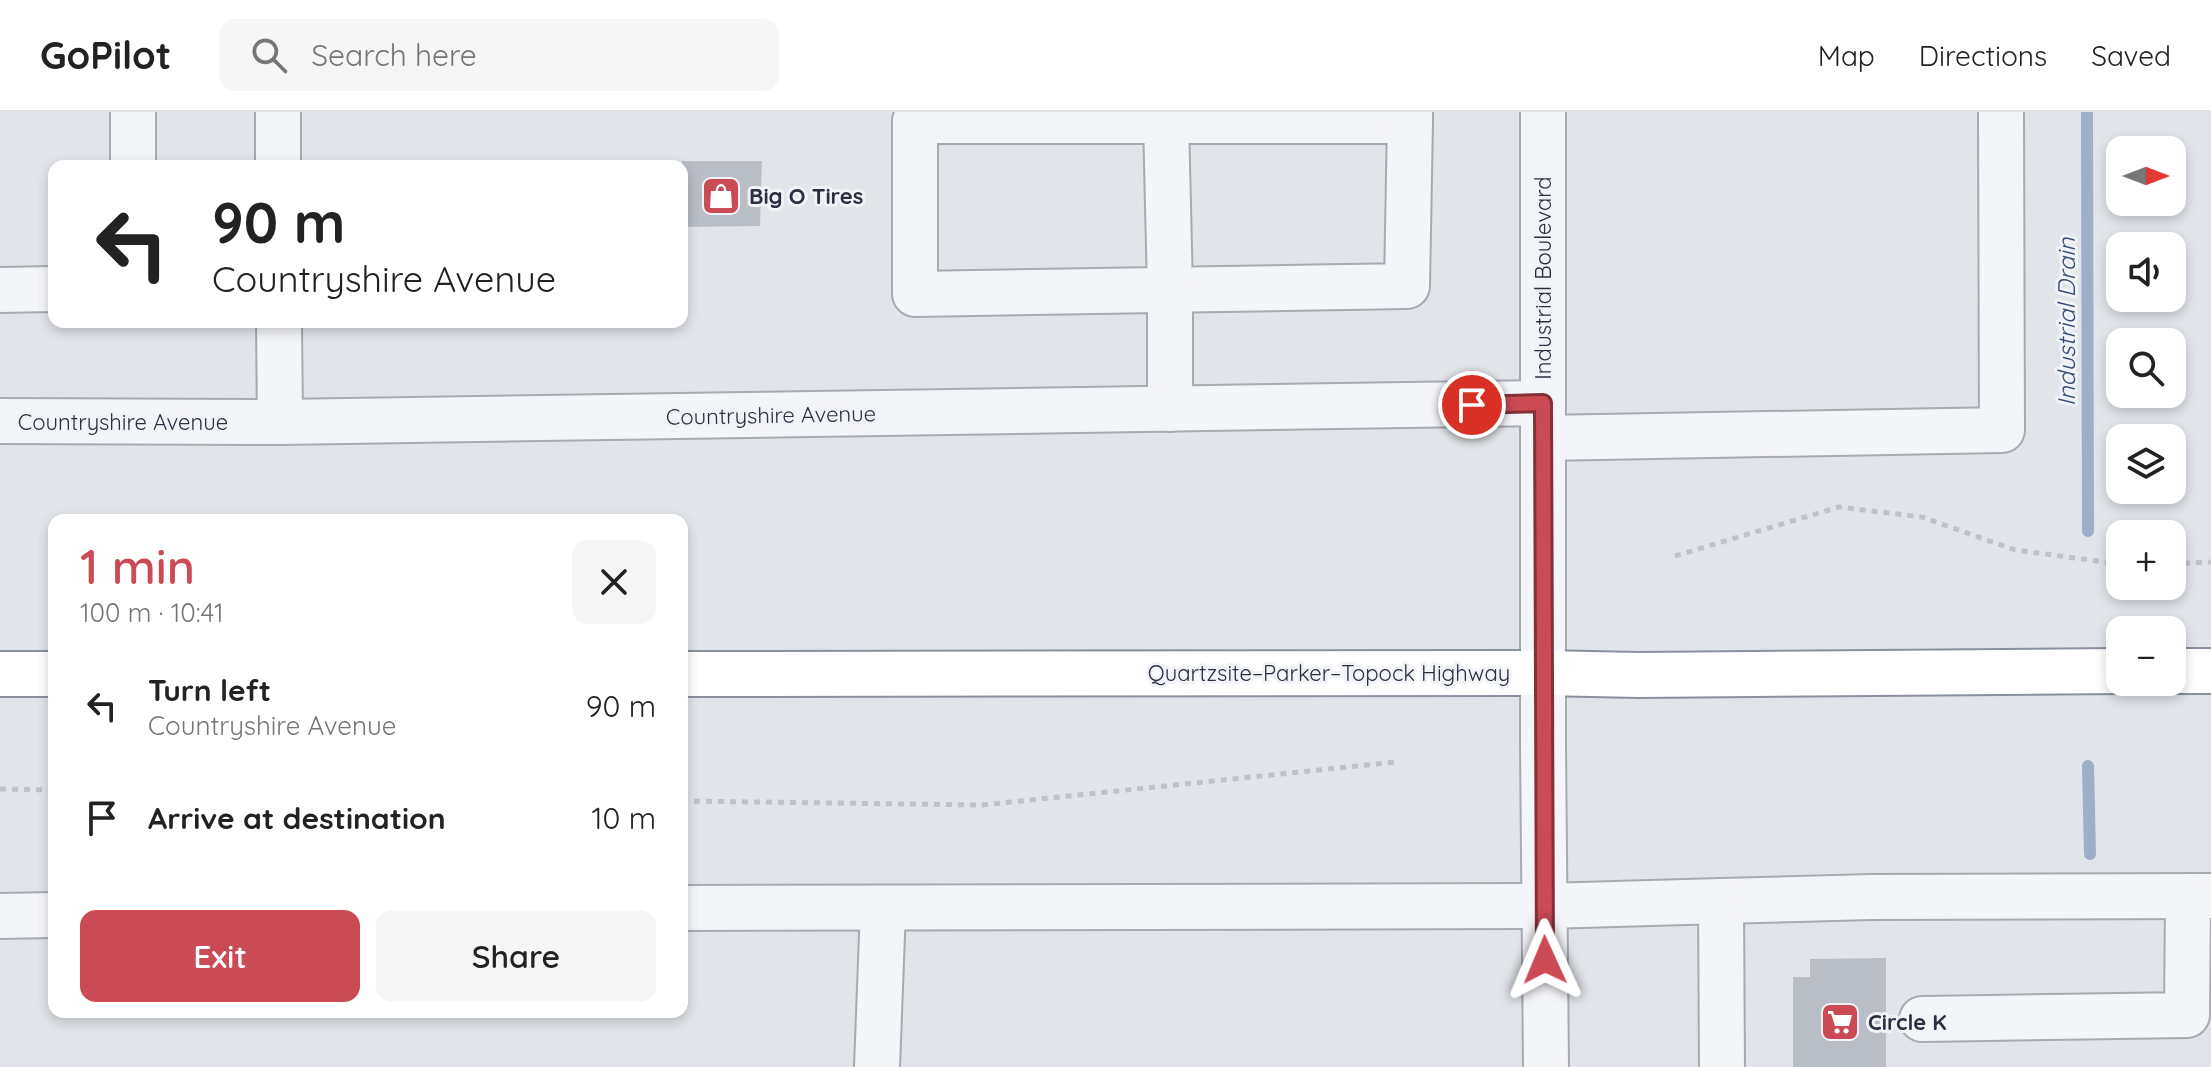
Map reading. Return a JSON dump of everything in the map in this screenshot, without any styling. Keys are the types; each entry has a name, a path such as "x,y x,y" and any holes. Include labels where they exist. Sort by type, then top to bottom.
{"highway":[{"name":"Quartzsite–Parker–Topock Highway","path":"688,674 1639,675 2106,671"},
{"path":"2186,671 2211,671"},
{"path":"0,674 48,674"}],"street":[{"path":"133,112 133,160"},
{"path":"278,112 278,160"},
{"name":"Industrial Boulevard","path":"1543,112 1546,1067"},
{"name":"Countryshire Avenue","path":"0,421 280,422 1170,409 2002,430 2001,112"},
{"path":"952,116 1166,121 1410,116 1407,286 915,294 915,121 952,116"},
{"path":"1166,121 1170,409"},
{"path":"0,290 48,289"},
{"path":"279,328 280,422"},
{"path":"688,908 1545,906 1872,897 2200,896 2187,1015 1922,1019"},
{"path":"1721,901 1722,1067"},
{"path":"877,1067 883,908"},
{"path":"0,916 48,915"}],"path":[{"path":"1675,556 1839,507 1922,517 2015,550 2106,562"},
{"path":"2186,563 2211,562"},
{"path":"688,801 982,805 1396,762"},
{"path":"0,789 48,790"}],"building":[{"name":"Big O Tires","path":"688,161 762,161 760,226 688,227"},
{"name":"Circle K","path":"1886,958 1886,1067 1793,1067 1793,977 1810,977 1810,959"}],"waterway":[{"name":"Industrial Drain","path":"2087,112 2088,531"},
{"name":"Industrial Drain","path":"2088,766 2090,854"}],"place":[{"name":"Big O Tires","path":"721,196"},
{"name":"Circle K","path":"1840,1022"}],"route":[{"path":"1472,405 1543,403 1545,960"}]}
